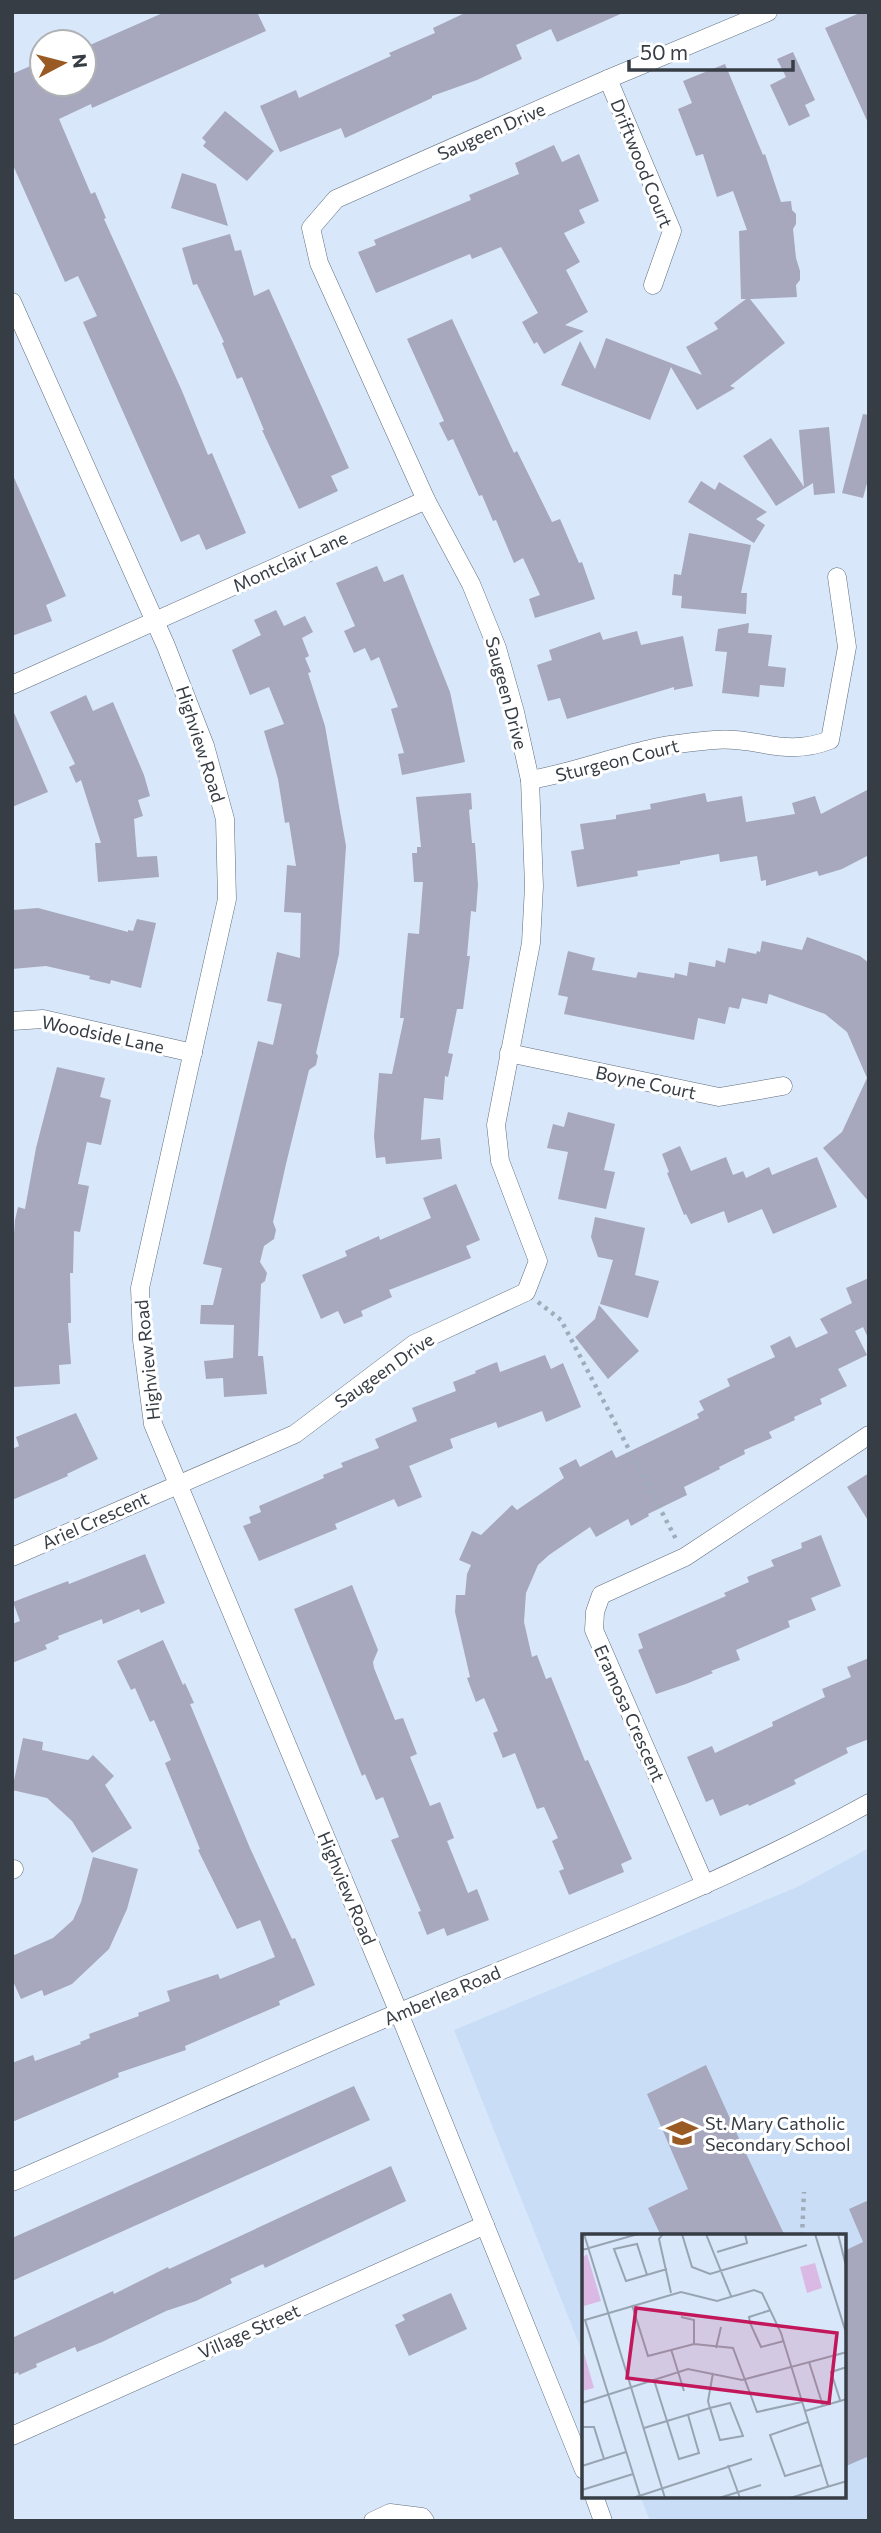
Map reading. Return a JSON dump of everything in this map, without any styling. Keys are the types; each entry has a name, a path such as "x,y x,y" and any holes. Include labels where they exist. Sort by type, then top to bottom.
{"street":[{"name":"Saugeen Drive","path":"177,1483 295,1434 414,1344 526,1292 538,1261 500,1161 496,1125 531,943 534,886 530,780 497,648 471,584 426,500 320,262 311,228 336,199 768,12"},
{"name":"Driftwood Court","path":"608,79 672,232 653,285"},
{"name":"Highview Road","path":"12,302 19,332 154,621 205,746 225,819 226,899 140,1288 142,1340 153,1424 399,2013 582,2468"},
{"name":"Montclair Lane","path":"12,685 426,500"},
{"name":"Sturgeon Court","path":"530,780 561,775 651,748 718,740 787,748 811,747 830,740 847,647 837,577"},
{"name":"Woodside Lane","path":"12,1021 43,1019 193,1053"},
{"name":"Boyne Court","path":"509,1054 719,1097 783,1086"},
{"name":"Eramosa Crescent","path":"705,1885 594,1630 595,1612 601,1595 685,1557 869,1435"},
{"name":"Ariel Crescent","path":"12,1557 177,1483"},
{"name":"Amberlea Road","path":"12,2182 399,2013 705,1885 801,1841 869,1803"},
{"name":"Village Street","path":"12,2436 485,2225"},
{"path":"595,2498 603,2521"},
{"path":"373,2521 390,2513 422,2517 425,2521"}],"path":[{"path":"526,1292 561,1320 685,1557"},
{"path":"802,2234 804,2192"}],"shaded area":[{"name":"St. Mary Catholic Secondary School","path":"869,1848 869,2521 650,2521 641,2498 846,2498 846,2234 582,2234 582,2351 454,2030 797,1887"}],"building":[{"path":"165,12 257,12 266,31 92,108 91,104 59,119 91,194 95,192 106,218 104,219 208,455 212,453 246,533 206,550 199,534 181,542 83,322 97,316 78,276 65,282 12,163 12,74 28,67 28,98 98,98 98,41"},
{"path":"467,12 625,12 557,42 551,29 516,45 522,59 477,80 432,96 345,138 341,128 280,152 260,106 296,90 299,98 391,56 389,53 435,33 433,28"},
{"path":"862,12 869,12 869,125 825,28"},
{"path":"793,52 815,100 805,105 810,116 789,126 770,85 786,77 777,59"},
{"path":"725,64 763,155 765,154 781,202 791,201 792,210 796,214 793,229 800,271 800,280 796,285 797,297 750,299 785,343 730,386 735,388 697,410 671,367 650,420 561,385 580,341 595,369 606,338 702,375 686,347 718,329 714,323 746,299 741,299 739,231 747,230 733,191 717,197 703,154 696,156 678,109 692,103 683,81"},
{"path":"225,111 274,151 247,181 203,146 206,142 202,138"},
{"path":"554,145 562,162 579,154 599,201 579,210 585,223 564,233 580,262 566,270 588,312 565,325 584,331 544,354 537,342 534,344 522,322 538,313 501,247 472,259 470,254 376,293 358,252 376,245 374,240 471,200 469,195 519,174 515,163"},
{"path":"182,173 216,184 228,226 171,208"},
{"path":"230,234 235,251 241,250 254,296 269,289 349,468 331,476 338,491 299,509 262,430 242,377 237,379 222,343 224,342 197,284 193,285 182,248"},
{"path":"452,319 514,453 517,451 552,522 560,519 579,563 582,562 595,599 535,618 529,599 540,595 523,558 514,563 496,520 493,521 482,495 479,496 453,439 448,441 439,423 444,421 407,339"},
{"path":"863,414 869,415 869,476 863,498 842,493"},
{"path":"829,427 835,493 814,495 813,483 776,506 743,456 771,438 804,487 799,430"},
{"path":"12,473 66,596 46,605 52,621 12,636"},
{"path":"701,481 715,490 719,482 767,512 756,519 765,525 754,543 688,502"},
{"path":"689,533 751,545 741,593 747,593 746,614 681,608 682,596 672,595 674,574 681,575"},
{"path":"377,566 384,582 403,574 450,692 465,762 402,775 398,754 404,753 391,709 398,707 379,657 371,661 365,648 354,653 344,631 355,626 336,583"},
{"path":"276,610 284,626 305,616 313,632 302,638 309,656 305,658 325,726 346,846 339,954 316,1053 316,1065 309,1070 286,1164 273,1222 276,1230 274,1239 264,1246 260,1262 267,1273 261,1284 258,1356 263,1356 267,1394 224,1397 223,1378 206,1379 204,1361 233,1358 234,1325 200,1324 201,1305 213,1305 222,1268 203,1264 258,1041 273,1045 282,1004 267,1001 277,952 300,958 301,913 284,912 287,865 296,866 289,822 285,823 278,779 264,731 284,724 269,687 250,695 232,650 261,635 254,620"},
{"path":"749,623 748,633 772,635 768,666 786,668 784,687 760,685 759,697 722,693 727,652 715,651 718,629"},
{"path":"637,631 641,645 683,636 693,686 674,690 674,687 567,719 560,698 548,701 537,665 552,660 549,650 600,632 603,640"},
{"path":"86,695 93,711 113,702 144,775 150,796 138,800 143,816 134,819 137,857 157,856 159,877 98,882 95,843 101,843 81,780 76,783 69,767 75,764 50,712"},
{"path":"12,708 48,792 12,807"},
{"path":"869,789 869,855 842,869 819,876 817,871 766,886 766,880 761,881 757,856 720,862 719,854 637,871 638,876 577,887 571,851 584,849 580,824 616,819 616,815 651,809 650,804 705,793 707,802 742,796 746,822 795,814 792,803 815,796 821,814"},
{"path":"471,793 472,809 469,810 478,885 476,912 471,911 467,956 470,956 463,1009 457,1009 448,1053 453,1054 448,1077 445,1076 443,1100 424,1098 421,1140 440,1138 442,1159 386,1164 385,1157 376,1158 374,1136 379,1073 392,1074 404,1018 400,1018 408,933 419,934 423,882 414,882 412,853 417,853 417,847 421,847 416,797"},
{"path":"38,908 128,932 133,931 137,919 156,923 141,988 111,980 110,984 89,979 90,976 46,966 12,969 12,910"},
{"path":"807,937 860,956 869,963 869,1202 823,1148 842,1132 867,1078 847,1032 825,1014 769,994 767,1004 742,998 739,1009 729,1007 725,1024 698,1018 694,1040 564,1014 568,997 558,995 568,951 595,958 592,970 636,978 638,972 674,978 675,973 687,976 689,962 715,967 716,960 725,963 728,948 756,954 757,951 760,952 762,941 802,950"},
{"path":"57,1067 105,1078 100,1097 111,1100 101,1145 87,1142 78,1184 89,1186 80,1232 74,1231 73,1273 70,1273 71,1323 68,1323 71,1364 59,1365 60,1384 13,1387 12,1261 15,1220 18,1207 25,1209 36,1148"},
{"path":"568,1112 615,1124 604,1170 615,1172 606,1209 558,1199 568,1152 547,1148 553,1124 564,1127"},
{"path":"680,1146 691,1171 726,1157 733,1175 743,1171 746,1178 769,1167 772,1175 817,1157 837,1207 773,1234 762,1209 728,1223 724,1211 691,1224 686,1214 684,1215 662,1154"},
{"path":"456,1184 480,1240 466,1246 471,1258 389,1290 392,1297 361,1311 363,1316 344,1324 338,1311 321,1319 302,1275 347,1256 345,1251 379,1236 380,1240 431,1218 423,1198"},
{"path":"595,1217 645,1228 635,1275 659,1281 648,1318 600,1304 613,1260 598,1257 591,1237"},
{"path":"869,1278 869,1340 863,1327 855,1331 867,1355 838,1369 847,1386 820,1399 822,1404 794,1417 795,1420 769,1432 772,1438 744,1450 745,1454 684,1487 687,1495 648,1514 649,1516 631,1526 628,1519 596,1537 590,1527 538,1565 526,1593 524,1622 532,1657 537,1655 546,1679 551,1677 585,1761 588,1760 632,1859 621,1864 624,1872 569,1895 559,1871 564,1869 552,1841 558,1838 544,1807 537,1809 515,1753 503,1758 493,1733 498,1731 484,1698 476,1702 467,1678 470,1677 455,1612 456,1595 465,1595 467,1574 471,1565 459,1560 472,1531 481,1535 512,1505 517,1510 564,1478 559,1468 576,1459 580,1467 612,1450 616,1458 699,1418 697,1414 704,1410 699,1401 730,1386 727,1379 775,1357 770,1346 790,1336 796,1348 828,1333 820,1319 852,1303 846,1288"},
{"path":"599,1305 639,1351 608,1379 575,1337 595,1319"},
{"path":"545,1355 551,1369 563,1363 581,1407 546,1422 542,1411 498,1428 496,1422 450,1439 453,1448 409,1466 422,1497 398,1507 394,1499 335,1524 337,1529 259,1561 243,1526 251,1523 249,1517 261,1512 259,1506 324,1478 323,1475 343,1467 341,1463 379,1448 375,1439 417,1421 412,1408 456,1391 453,1382 497,1362 500,1372"},
{"path":"76,1413 98,1459 67,1474 68,1476 12,1500 12,1449 19,1446 16,1437"},
{"path":"869,1473 869,1522 847,1487"},
{"path":"821,1535 841,1586 811,1598 816,1610 788,1621 790,1627 736,1650 740,1660 656,1694 638,1650 643,1648 638,1634 726,1596 724,1593 749,1582 747,1577 774,1566 771,1560 802,1548 801,1543"},
{"path":"145,1554 165,1603 141,1613 139,1609 103,1624 102,1619 58,1636 59,1639 45,1645 47,1649 12,1663 12,1624 20,1621 13,1602 68,1581 69,1584"},
{"path":"352,1585 378,1650 373,1662 374,1668 395,1720 403,1718 417,1754 410,1757 430,1806 440,1802 454,1838 447,1841 468,1893 477,1889 489,1920 447,1936 444,1928 427,1935 418,1912 421,1911 391,1840 399,1837 383,1797 376,1800 365,1774 362,1776 294,1609"},
{"path":"163,1640 194,1703 190,1704 250,1848 315,1985 279,2001 280,2005 185,2046 186,2050 118,2073 119,2077 12,2122 12,2063 33,2055 35,2061 81,2044 80,2042 90,2038 89,2034 139,2016 138,2013 170,2001 167,1991 218,1974 220,1979 275,1957 260,1920 237,1929 198,1850 200,1849 165,1763 171,1760 154,1720 150,1722 135,1688 131,1690 117,1661"},
{"path":"869,1658 869,1739 846,1748 848,1753 794,1780 796,1784 749,1806 748,1804 720,1816 713,1799 706,1802 687,1757 712,1746 715,1753 773,1726 772,1722 825,1697 822,1689 851,1677 847,1667"},
{"path":"23,1738 43,1742 42,1750 88,1760 93,1755 114,1776 105,1785 132,1828 92,1853 72,1821 47,1798 12,1790"},
{"path":"93,1857 138,1869 127,1909 109,1949 72,1984 44,1996 42,1990 21,1999 12,1979 12,1956 53,1938 73,1920 81,1902"},
{"path":"706,2065 784,2234 660,2234 648,2208 688,2189 647,2094"},
{"path":"354,2086 370,2120 12,2281 12,2238"},
{"path":"391,2166 406,2201 265,2268 263,2264 230,2279 232,2283 196,2301 166,2311 102,2342 77,2352 75,2347 36,2364 37,2367 19,2375 18,2372 12,2375 12,2338"},
{"path":"869,2200 869,2456 846,2466 846,2250 863,2242 849,2209"},
{"path":"451,2293 467,2329 409,2356 395,2325 405,2320 402,2315"}],"place":[{"name":"St. Mary Catholic Secondary School","path":"682,2133"}]}
